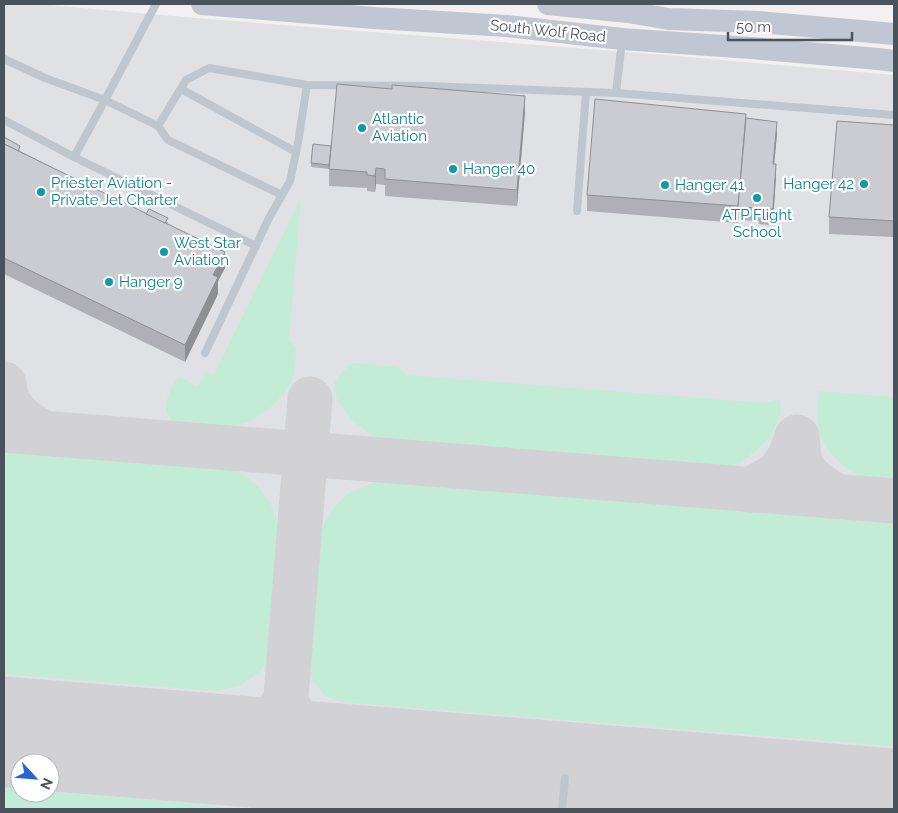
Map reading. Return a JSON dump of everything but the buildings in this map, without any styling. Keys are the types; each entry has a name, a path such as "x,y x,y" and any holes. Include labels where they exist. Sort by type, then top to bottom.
{"main road":[{"name":"South Wolf Road","path":"202,4 374,18 507,26 622,40 751,48 894,61"},
{"name":"South Wolf Road","path":"548,4 628,12 669,19 759,22 894,34"}],"lane":[{"path":"74,157 156,4"},
{"path":"616,93 622,40"},
{"path":"4,58 45,78 105,100 158,126 168,140 282,195"},
{"path":"158,126 186,80 209,68 307,85 426,86 616,93 894,115"},
{"path":"205,353 269,218 290,181 307,85"},
{"path":"180,89 296,152"},
{"path":"577,210 586,92"},
{"path":"4,120 74,157 256,246"},
{"path":"562,809 565,778"}],"shaded area":[{"path":"4,4 38,4 894,75 894,809 4,809"}],"green space":[{"path":"301,198 289,340 296,347 295,366 293,377 288,387 282,396 265,412 234,427 217,429 175,422 169,417 166,408 167,399 173,385 178,377 198,386 206,372 214,375"},
{"path":"353,363 398,367 406,375 764,403 780,399 781,412 772,435 758,449 740,463 720,468 387,442 370,434 351,419 337,399 334,384 342,372"},
{"path":"819,391 894,397 894,481 874,480 856,474 829,451 821,437 818,426"},
{"path":"4,448 213,465 232,469 247,477 258,486 271,505 281,532 270,658 259,672 240,686 216,691 4,674"},
{"path":"386,479 894,520 894,746 342,702 324,695 313,681 308,665 319,534 332,510 343,498 358,489"},
{"path":"4,788 10,788 10,803 60,803 60,793 214,805 223,809 4,809"}],"taxiway":[{"path":"4,384 5,393 12,408 23,420 44,433"},
{"path":"277,809 310,399"},
{"path":"4,430 894,501"},
{"path":"750,490 778,474 790,457 797,437 800,461 806,473 815,482 836,496"},
{"path":"285,701 298,722 317,743 356,761 319,768 294,784 277,807 264,786 246,765 214,749 246,739 268,725 285,701"}],"runway":[{"path":"4,732 894,804"}],"place":[{"name":"Atlantic Aviation","path":"362,128"},
{"name":"Hanger 40","path":"453,169"},
{"name":"Hanger 42","path":"864,184"},
{"name":"Hanger 41","path":"665,185"},
{"name":"Priester Aviation - Private Jet Charter","path":"41,192"},
{"name":"ATP Flight School","path":"757,198"},
{"name":"West Star Aviation","path":"164,252"},
{"name":"Hanger 9","path":"109,282"}]}
